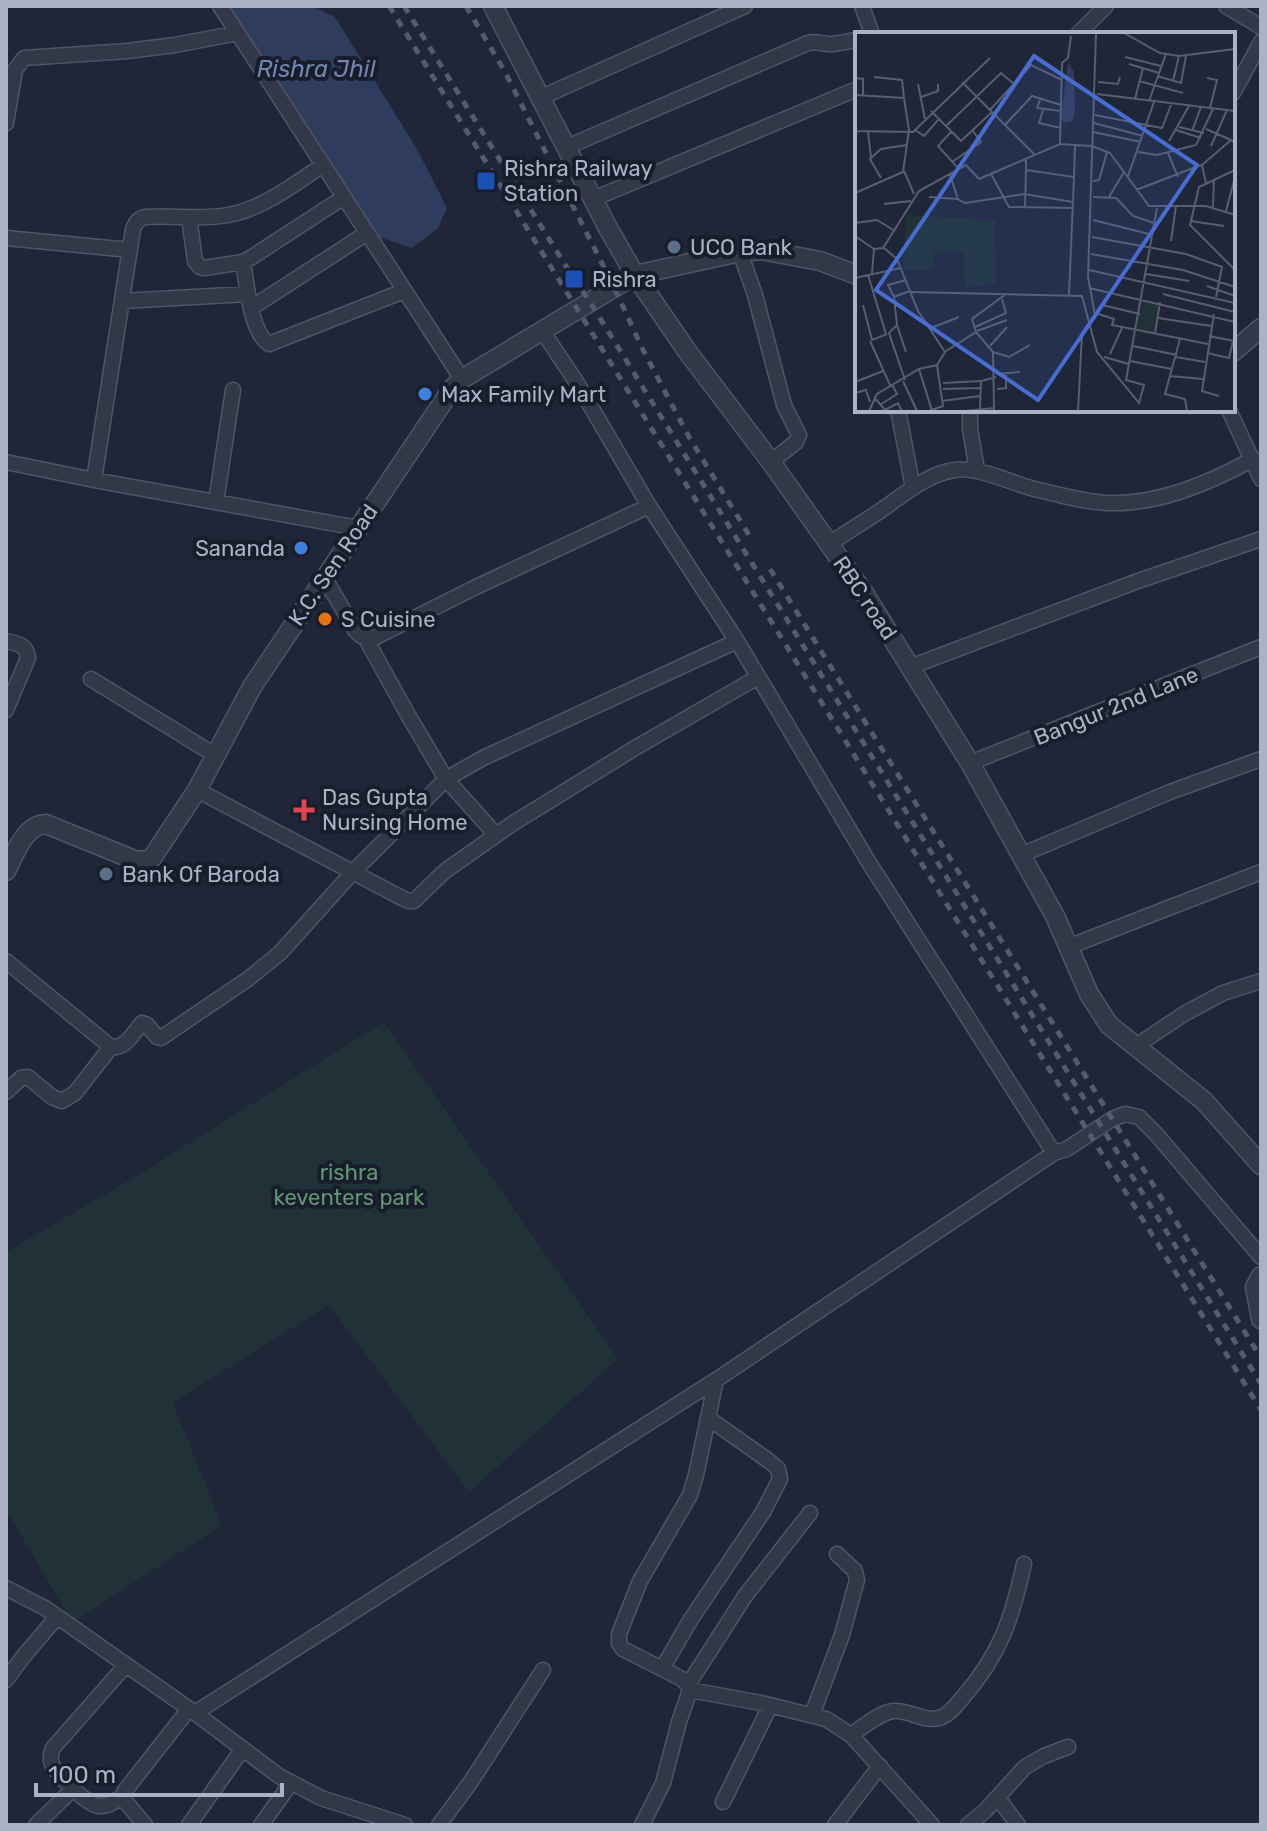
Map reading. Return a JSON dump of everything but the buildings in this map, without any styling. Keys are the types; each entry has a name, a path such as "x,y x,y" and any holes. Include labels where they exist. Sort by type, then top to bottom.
{"street":[{"path":"220,6 462,379"},
{"name":"RBC road","path":"493,6 635,275 864,593 970,763 1055,916 1089,994 1109,1025 1204,1101 1259,1159"},
{"path":"542,97 745,6"},
{"path":"862,6 871,32"},
{"path":"1080,32 1106,6"},
{"path":"1226,6 1261,27"},
{"path":"6,123 15,70 24,58 127,51 238,33"},
{"path":"567,147 808,43 835,44 855,40"},
{"path":"1235,89 1261,42"},
{"path":"593,199 855,90"},
{"path":"94,480 133,229 140,219 225,216 257,206 323,165"},
{"path":"189,217 195,261 204,268 243,262 344,197"},
{"path":"122,301 250,301 367,233"},
{"path":"6,238 130,250"},
{"name":"K.C. Sen Road","path":"6,871 25,837 40,824 137,861 149,860 197,790 252,687 451,390 462,379 635,275 762,250 820,261 855,274"},
{"path":"740,252 755,295 784,405 799,435 771,462"},
{"path":"243,262 259,335 269,344 404,291"},
{"path":"1235,350 1261,328"},
{"path":"543,332 577,383 649,506 737,641 868,861 1054,1153"},
{"path":"216,502 233,390"},
{"path":"898,412 913,488"},
{"path":"970,412 977,470"},
{"path":"1230,412 1261,479"},
{"path":"829,544 913,488 954,470 977,470 1032,488 1112,503 1162,496 1195,487 1253,459"},
{"path":"6,462 358,528"},
{"path":"366,639 380,636 649,506"},
{"path":"910,667 1138,581 1261,539"},
{"path":"324,577 355,630 366,639 446,779 496,835"},
{"path":"6,641 22,646 28,658 6,710"},
{"path":"6,961 111,1047 125,1044 142,1023 157,1037 164,1037 280,953 353,872 446,779 483,758 737,641"},
{"name":"Bangur 2nd Lane","path":"970,763 1261,647"},
{"path":"197,790 414,901 445,871 496,835 635,748 758,677"},
{"path":"91,679 215,755"},
{"path":"1021,855 1170,792 1261,759"},
{"path":"1068,947 1261,872"},
{"path":"1136,1046 1223,993 1261,981"},
{"path":"6,1092 21,1078 28,1077 52,1097 62,1101 75,1093 111,1047"},
{"path":"126,1665 51,1752 53,1767 73,1789 96,1806 109,1805 123,1796 126,1787 192,1711 716,1380 1054,1153 1067,1149 1112,1119 1125,1114 1139,1117 1156,1134 1261,1257"},
{"path":"1261,1276 1255,1287 1261,1319"},
{"path":"716,1380 690,1495 645,1570 631,1600 619,1634 619,1643 623,1649 682,1679 689,1688 826,1719 851,1735 932,1825"},
{"path":"662,1669 691,1619 763,1512 780,1479 778,1469 769,1461 708,1418"},
{"path":"642,1825 663,1783 689,1688 745,1596 810,1513"},
{"path":"812,1715 842,1635 857,1580 855,1571 837,1554"},
{"path":"851,1735 883,1714 895,1710 930,1719 942,1717 955,1707 1001,1643 1014,1609 1024,1564"},
{"path":"6,1588 36,1602 291,1783 321,1798 405,1825"},
{"path":"6,1680 57,1617"},
{"path":"439,1825 543,1670"},
{"path":"723,1802 770,1706"},
{"path":"968,1825 998,1798 1025,1767 1068,1747"},
{"path":"189,1825 242,1750"},
{"path":"835,1825 880,1766"},
{"path":"261,1825 291,1783"},
{"path":"36,1825 73,1789"},
{"path":"123,1796 145,1825"},
{"path":"998,1798 1018,1825"}],"green space":[{"name":"rishra keventers park","path":"384,1022 618,1359 469,1492 329,1305 173,1403 222,1525 72,1623 6,1509 6,1252 123,1184"}],"water":[{"name":"Rishra Jhil","path":"226,6 312,6 335,17 417,149 447,208 438,228 412,248 367,233"}],"railway":[{"path":"389,6 1261,1410"},
{"path":"404,6 1261,1384"},
{"path":"466,6 505,72 689,437 749,535"},
{"path":"770,569 1261,1358"}],"place":[{"name":"Rishra Railway Station","path":"486,181"},
{"name":"UCO Bank","path":"674,247"},
{"name":"Rishra","path":"574,279"},
{"name":"Max Family Mart","path":"425,394"},
{"name":"Sananda","path":"301,548"},
{"name":"S Cuisine","path":"325,619"},
{"name":"Das Gupta Nursing Home","path":"304,810"},
{"name":"Bank Of Baroda","path":"106,874"}]}
